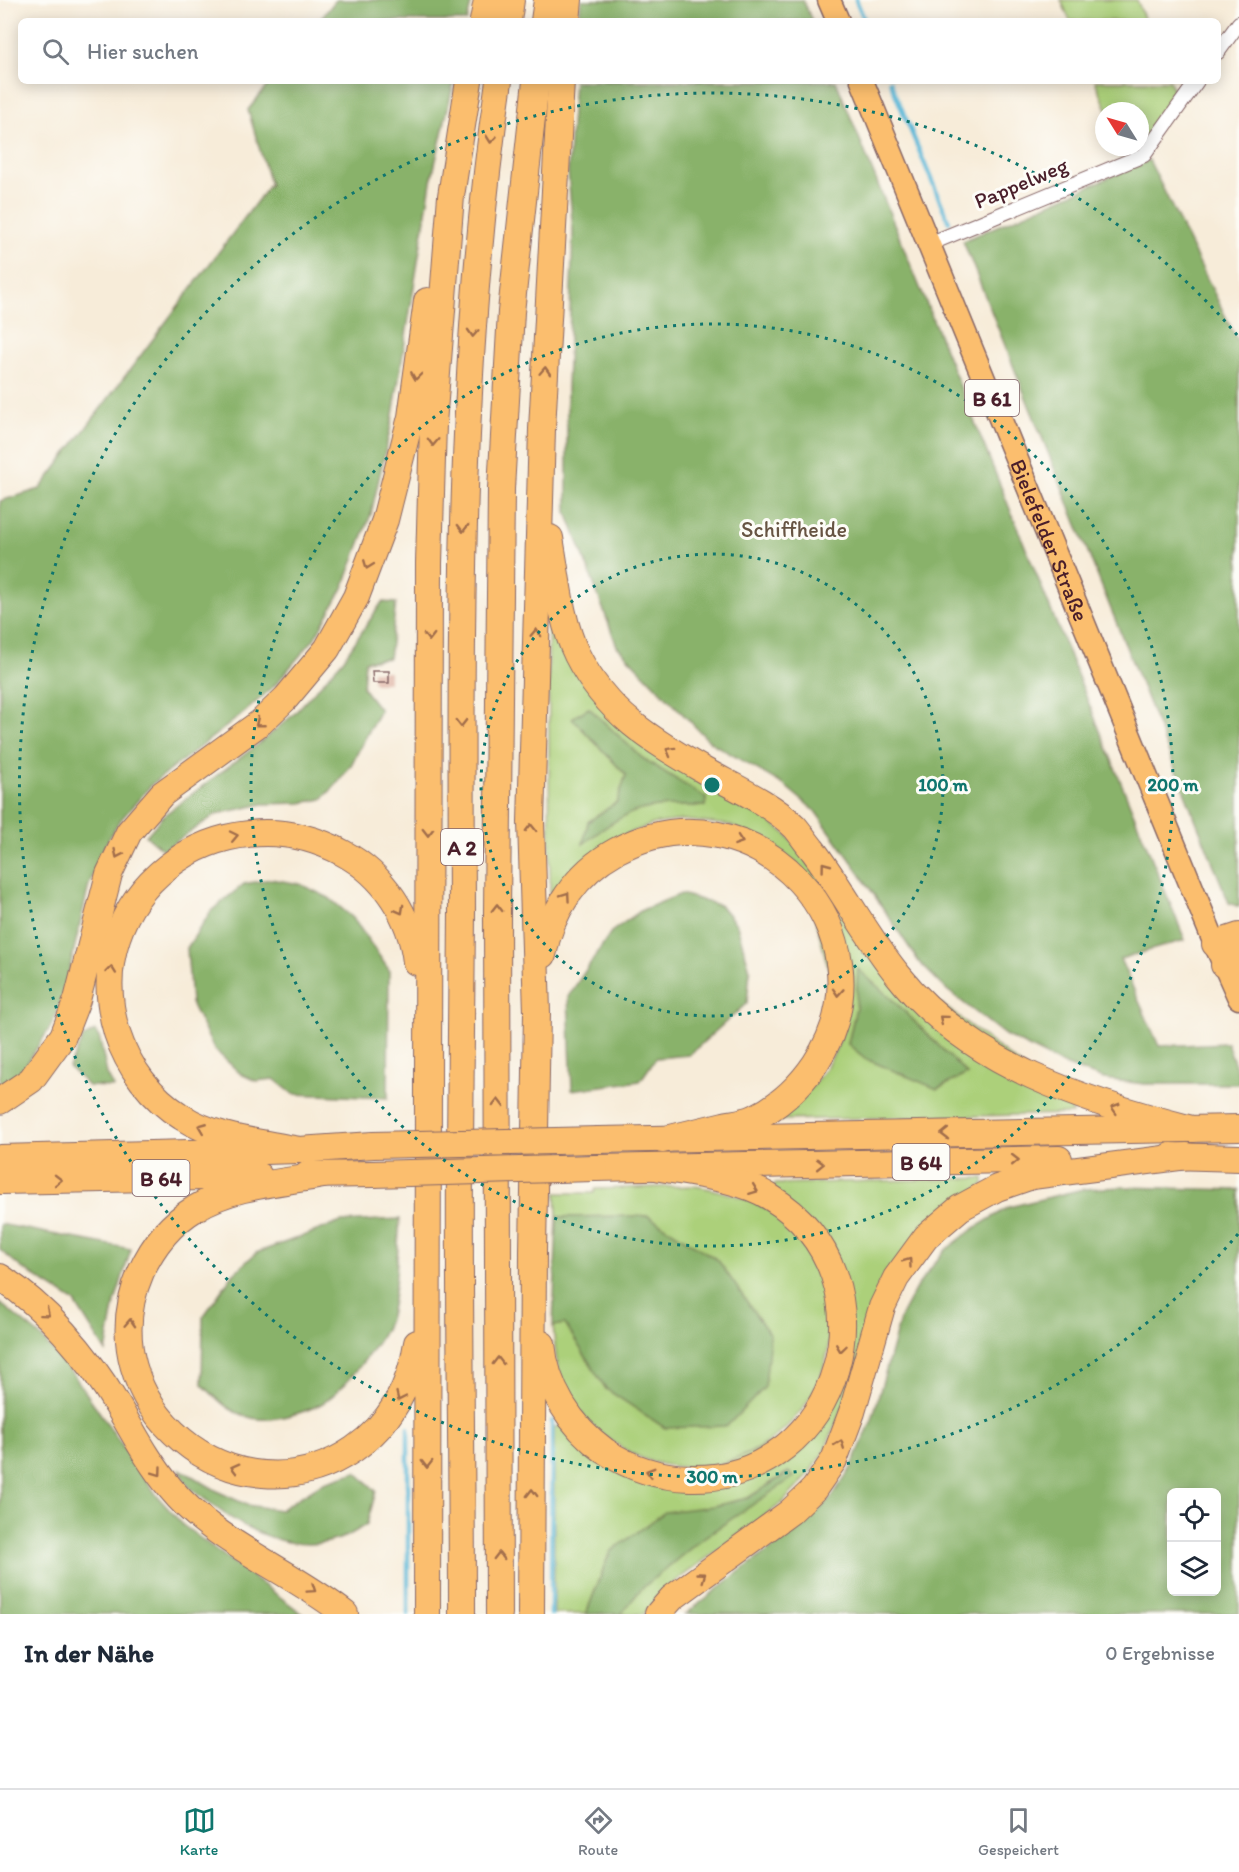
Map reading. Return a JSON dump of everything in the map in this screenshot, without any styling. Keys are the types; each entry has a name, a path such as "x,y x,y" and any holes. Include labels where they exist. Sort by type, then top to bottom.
{"highway":[{"path":"484,18 488,0"},
{"path":"508,18 511,0"},
{"path":"544,18 547,0"},
{"path":"567,18 569,0"},
{"path":"427,1614 429,552 433,424 451,195 469,84"},
{"name":"A 2","path":"462,1614 461,699 464,481 475,307 499,84"},
{"name":"A 2","path":"499,1614 497,913 501,489 511,312 536,84"},
{"path":"531,1614 537,1012 531,822 542,429 561,84"},
{"path":"0,1101 31,1080 63,1036 77,1000 109,874 129,832 162,794 261,722 286,698 327,649 356,597 385,520 411,417 434,257 451,195"},
{"path":"542,429 548,527 564,614 577,655 610,704 625,720 659,745 767,806 794,827 830,873 898,976 930,1008 958,1031 993,1056 1051,1084 1094,1102 1192,1129"},
{"path":"299,1150 221,1134 183,1119 153,1095 139,1078 122,1047 111,1010 109,990 113,953 136,900 147,885 166,868 198,847 252,832 271,832 313,839 351,857 381,882 409,928 414,944 427,1041"},
{"path":"537,1012 543,953 550,924 558,908 568,892 587,872 625,846 678,832 715,834 733,838 767,853 795,876 807,889 822,912 837,954 839,990 837,1008 833,1026 822,1050 796,1087 783,1099 753,1118 662,1140"},
{"path":"1226,956 1239,936"},
{"name":"B 64","path":"0,1158 299,1150 373,1145 1239,1128"},
{"path":"658,1614 672,1598 790,1512 814,1489 834,1460 852,1412 882,1307 896,1278 926,1237 960,1208 997,1188 1032,1176 1187,1156"},
{"name":"B 64","path":"0,1181 1187,1156 1239,1158"},
{"path":"533,1251 543,1351 553,1388 571,1419 596,1445 619,1460 644,1471 688,1478 733,1472 766,1459 781,1449 802,1430 819,1408 832,1383 840,1356 843,1319 841,1300 830,1264 798,1218 769,1196 729,1182 656,1167"},
{"path":"323,1175 239,1191 198,1207 166,1232 145,1263 132,1298 129,1335 131,1354 139,1381 151,1406 174,1435 189,1447 213,1460 239,1470 257,1473 276,1474 303,1471 346,1454 376,1432 399,1402 414,1363 427,1280"},
{"path":"0,1277 55,1321 91,1364 145,1454 170,1489 192,1512 222,1534 299,1581 345,1614"}],"main road":[{"path":"829,0 837,18"},
{"name":"Bielefelder Straße","path":"863,84 1226,956 1239,998"}],"street":[{"path":"1221,48 1239,23"},
{"name":"Pappelweg","path":"929,244 1144,155 1195,84"}],"green space":[{"path":"336,0 472,0 468,18 321,18"},
{"path":"581,0 803,0 811,18 579,18"},
{"path":"1061,0 1137,0 1144,18 1069,18"},
{"path":"269,84 453,84 431,182 392,421 371,514 343,588 314,639 275,685 245,712 152,784 118,823 104,847 89,885 63,997 50,1028 23,1069 0,1086 0,501 40,489 270,184 248,110"},
{"name":"Schiffheide","path":"574,84 837,84 1185,940 1120,959 1159,1046 1227,1043 1239,1076 1239,1084 1144,1084 1104,1079 1062,1064 1005,1035 947,990 919,962 815,811 784,785 710,742 617,646 567,512 567,387 573,233 568,172"},
{"path":"1096,84 1171,84 1176,98 1149,133 1149,102 1104,102"},
{"path":"1149,160 1239,344 1239,907 1229,903 963,241"},
{"path":"548,601 569,656 787,835 822,879 858,939 1072,1105 1072,1114 779,1120 778,1118 818,1079 832,1058 844,1029 802,868 772,845 729,825 683,820 653,824 614,839 555,892 550,893","holes":["589,708 642,758 706,799 705,806 667,806 640,810 614,821 584,843 588,822 617,802 626,775 573,719","858,970 897,1004 967,1074 938,1089 848,1044 856,1008"]},
{"path":"382,602 396,603 389,658 365,661 363,688 380,710 351,765 322,799 301,803 263,804 217,814 163,850 146,836 163,816 261,742 294,714 343,660"},
{"path":"589,708 642,758 706,798 705,806 667,806 639,810 614,822 583,844 588,822 617,802 626,775 572,718"},
{"path":"271,879 300,884 329,898 353,918 389,970 388,1098 293,1094 274,1079 256,1081 241,1074 214,1049 191,1003 187,948 211,911 244,884"},
{"path":"681,894 721,906 737,925 750,970 747,1003 689,1055 656,1058 640,1081 572,1090 568,997 611,932 642,910"},
{"path":"858,969 897,1004 967,1074 937,1089 866,1059 848,1044 856,1008"},
{"path":"95,1031 99,1036 107,1074 114,1087 88,1086 69,1067 83,1038"},
{"path":"984,1178 984,1184 919,1233 823,1453 805,1479 782,1503 665,1589 643,1614 621,1614 641,1589 703,1538 752,1505 788,1472 748,1498 714,1506 610,1552 586,1614 554,1614 554,1427 561,1426 591,1455 672,1487 823,1421 839,1393 849,1361 852,1336 773,1188 775,1184"},
{"path":"695,1186 728,1193 750,1201 770,1211 788,1225 810,1256 825,1289 830,1323 827,1357 815,1388 797,1416 772,1439 742,1456 707,1466 686,1467 664,1465 643,1459 605,1437 586,1418 561,1379 553,1326 565,1323 606,1389 648,1216 557,1217 556,1193 594,1193 595,1189"},
{"path":"1124,1187 1239,1190 1239,1614 686,1614 740,1571 802,1527 831,1498 851,1468 872,1420 901,1316 916,1288 943,1252 973,1229 1009,1207 1083,1189"},
{"path":"648,1216 718,1260 770,1335 765,1387 727,1426 665,1428 606,1389 565,1324 553,1326 557,1217"},
{"path":"400,1219 395,1283 389,1319 370,1353 329,1398 299,1413 273,1419 259,1419 234,1412 202,1384 203,1317 233,1274 256,1253 341,1222"},
{"path":"0,1224 131,1249 115,1302 106,1352 74,1301 23,1269 0,1250"},
{"path":"0,1303 39,1335 73,1374 158,1497 184,1526 303,1614 0,1614"},
{"path":"180,1469 219,1492 247,1505 280,1510 324,1482 356,1472 376,1491 367,1524 347,1536 329,1542 292,1543 257,1532 225,1514 191,1489"},
{"path":"789,1472 794,1477 703,1538 641,1589 621,1614 586,1614 610,1552 665,1512 714,1506 748,1498"}],"building":[{"path":"372,671 389,671 389,683 373,683"}],"waterway":[{"path":"856,0 864,18"},
{"path":"891,84 949,222"},
{"path":"551,1614 552,1421"},
{"path":"408,1428 408,1614"}]}
